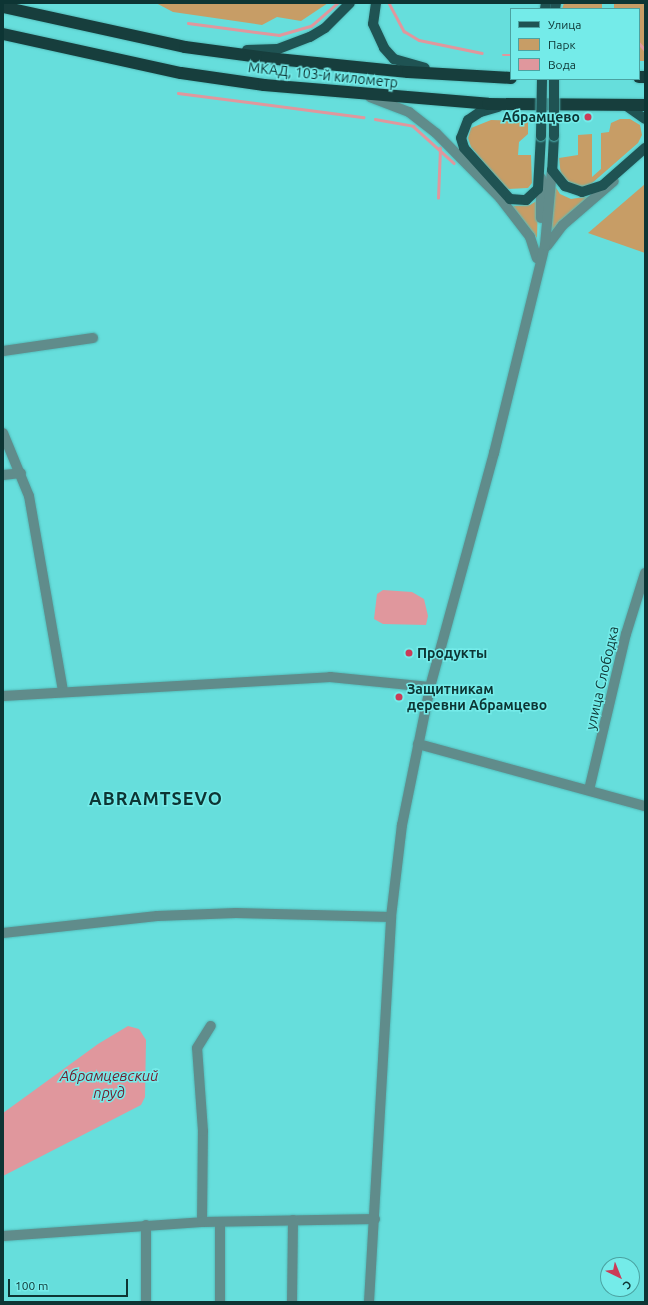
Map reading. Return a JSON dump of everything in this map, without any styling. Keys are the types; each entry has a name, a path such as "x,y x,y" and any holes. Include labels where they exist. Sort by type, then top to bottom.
{"highway":[{"name":"МКАД, 103-й километр","path":"3,7 185,47 338,66 488,78 510,78"},
{"name":"МКАД, 103-й километр","path":"3,34 181,73 364,95 521,104 645,105"}],"main road":[{"path":"185,47 278,49 325,28 350,3"},
{"path":"376,3 373,24 376,35 394,59 413,66 488,78"},
{"path":"521,104 480,112 462,128 461,138 464,148 510,199 518,202 533,196 540,182 542,80"},
{"path":"554,80 554,136 552,170 569,188 593,191 645,148"},
{"path":"625,105 645,120"}],"street":[{"path":"364,95 408,112 436,133 500,198 530,237 539,257"},
{"path":"539,257 550,239 563,225 645,154"},
{"path":"539,257 542,211 540,170"},
{"path":"369,1302 392,917 402,825 430,687 496,446 536,280 552,170"},
{"path":"3,351 93,338"},
{"path":"3,433 21,473 32,512 63,690"},
{"path":"3,476 21,473"},
{"name":"улица Слободка","path":"589,790 626,634 645,573"},
{"path":"3,696 63,690 330,676 430,687"},
{"path":"418,744 645,806"},
{"path":"3,933 165,916 244,913 392,917"},
{"path":"202,1222 203,1131 197,1048 211,1026"},
{"path":"3,1236 202,1222 375,1219"},
{"path":"292,1220 292,1302"},
{"path":"220,1222 220,1302"},
{"path":"146,1225 146,1302"}],"green space":[{"path":"156,3 328,3 301,21 277,17 262,25 173,12"},
{"path":"564,3 602,3 602,8 562,8"},
{"path":"614,3 645,3 645,61 640,61 640,8 614,8"},
{"path":"620,119 630,119 640,125 642,135 638,143 591,184 580,188 568,183 561,176 559,158 578,155 578,135 592,134 592,177 601,169 601,133 609,132 611,123"},
{"path":"491,120 528,121 528,134 519,142 518,155 531,155 532,183 528,188 506,189 471,147 468,138 471,128"},
{"path":"645,184 645,253 588,233"},
{"path":"555,186 560,194 571,199 591,196 549,234"},
{"path":"538,200 537,238 511,206 530,205"}],"water":[{"path":"383,590 412,592 424,599 428,616 426,625 383,624 374,619 377,594"},
{"name":"Абрамцевский пруд","path":"128,1026 139,1029 146,1040 145,1097 141,1105 3,1176 3,1113 98,1044"}],"waterway":[{"path":"188,23 279,35 311,26 337,3"},
{"path":"389,3 404,31 419,40 482,53"},
{"path":"640,44 645,50"},
{"path":"503,55 510,55"},
{"path":"178,93 363,117"},
{"path":"375,119 413,126 454,163"},
{"path":"438,198 440,148"}],"place":[{"name":"Абрамцево","path":"588,117"},
{"name":"Продукты","path":"409,653"},
{"name":"Защитникам деревни Абрамцево","path":"399,697"}],"district":[{"name":"ABRAMTSEVO","path":"156,798"}]}
